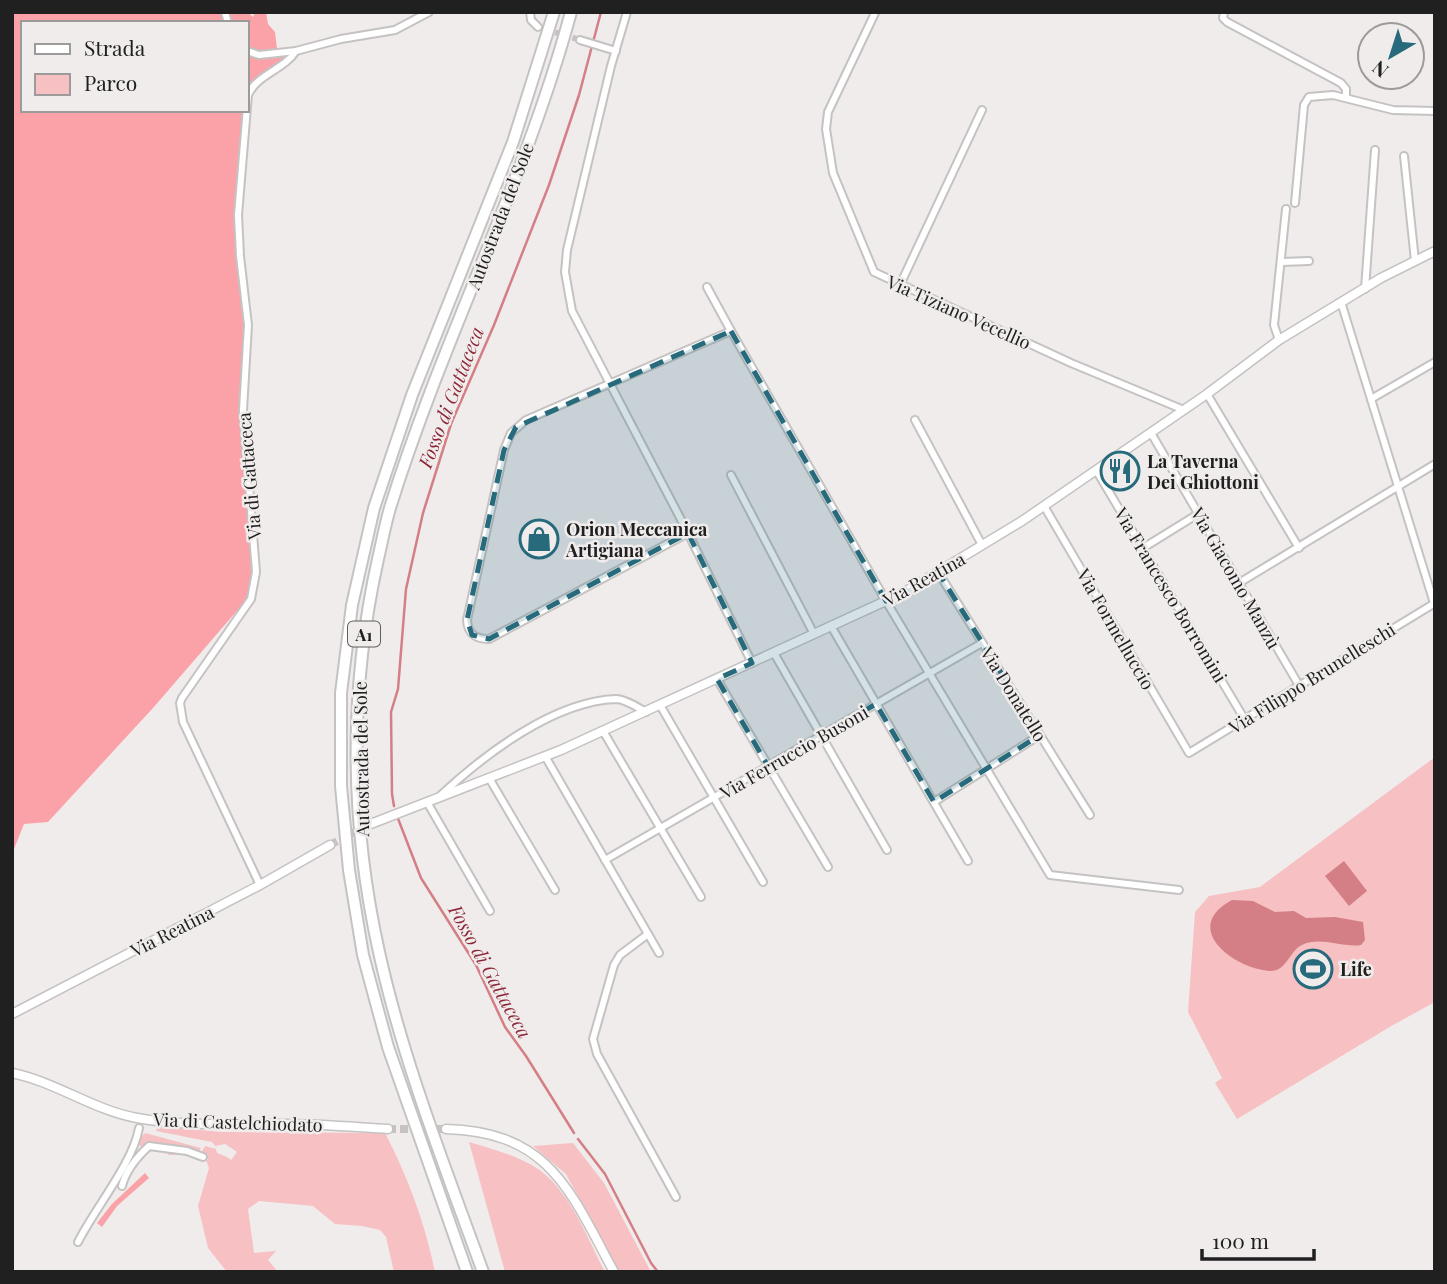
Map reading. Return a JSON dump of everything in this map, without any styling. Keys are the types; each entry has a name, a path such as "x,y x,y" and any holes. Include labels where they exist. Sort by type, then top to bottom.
{"highway":[{"name":"Autostrada del Sole","path":"467,1272 388,1047 363,955 349,870 341,786 341,693 352,605 374,508 412,395 513,142 554,12"},
{"name":"Autostrada del Sole","path":"483,1272 424,1108 379,953 364,871 358,789 357,699 367,609 389,510 427,402 527,146 558,61 571,12"}],"street":[{"name":"Via di Gattaceca","path":"248,51 259,55 296,51 341,39 395,30 429,12"},
{"path":"530,12 531,20 538,27"},
{"path":"627,12 567,250 565,272 572,311 688,533 752,663"},
{"path":"1224,12 1223,18 1227,22 1341,83 1346,89 1346,98"},
{"name":"Via Tiziano Vecellio","path":"874,13 828,112 826,129 833,173 870,265 879,276 1071,363 1184,410"},
{"path":"580,40 616,51"},
{"name":"Via di Gattaceca","path":"248,95 252,86 288,62 296,51"},
{"path":"1296,203 1306,100 1311,96 1346,98 1393,110 1435,111"},
{"path":"900,285 982,110"},
{"name":"Via di Gattaceca","path":"247,112 240,188 239,246 248,325 243,410 256,553 254,586 251,599 240,617 180,703 183,722 260,885"},
{"path":"1365,289 1375,150"},
{"path":"1404,156 1415,261"},
{"path":"1279,340 1274,326 1286,209"},
{"name":"Via Reatina","path":"368,825 603,731 886,601 1044,506 1207,394 1279,340 1341,302 1435,251"},
{"path":"1281,262 1309,261"},
{"path":"707,287 886,601 1050,875 1180,890"},
{"path":"1341,302 1435,603"},
{"path":"688,533 489,639 480,639 468,629 467,620 507,439 516,427 526,419 731,331"},
{"path":"1371,399 1435,362"},
{"path":"1207,394 1299,548"},
{"path":"915,420 982,545"},
{"name":"Via Giacomo Manzù","path":"1151,433 1300,687"},
{"path":"1239,583 1435,464"},
{"name":"Via Francesco Borromini","path":"1096,470 1245,720"},
{"path":"731,475 814,634"},
{"name":"Via Formelluccio","path":"1044,506 1189,753"},
{"path":"1143,548 1198,514"},
{"name":"Via Donatello","path":"938,572 1090,815"},
{"name":"Via Filippo Brunelleschi","path":"1189,753 1435,603"},
{"path":"831,626 968,861"},
{"name":"Via Ferruccio Busoni","path":"606,860 982,643"},
{"path":"774,653 887,850"},
{"path":"717,679 828,867"},
{"path":"439,797 471,767 552,715 573,706 618,698 646,712"},
{"path":"660,705 763,882"},
{"path":"603,731 701,897"},
{"path":"934,802 1040,735"},
{"path":"545,756 659,953"},
{"path":"489,778 555,890"},
{"path":"427,802 490,911"},
{"name":"Via Reatina","path":"12,1014 260,885 330,845"},
{"path":"648,934 620,955 614,965 593,1040 597,1054 676,1197"},
{"name":"Via di Castelchiodato","path":"12,1073 37,1078 121,1115 136,1118 180,1124 287,1124 387,1129"},
{"path":"78,1242 120,1171 139,1128"},
{"path":"446,1129 491,1134 524,1147 543,1160 571,1192 614,1272"},
{"path":"122,1186 124,1177 149,1146 187,1151 203,1157"}],"highlighted area":[{"path":"731,331 886,601 938,572 1040,735 934,802 876,704 768,766 717,679 752,663 688,533 489,639 472,635 467,620 504,450 516,427"}],"green space":[{"name":"Life","path":"1435,757 1435,1002 1237,1119 1215,1083 1222,1078 1188,1012 1195,912 1209,896 1260,887"},
{"path":"158,1126 222,1132 385,1133 415,1201 435,1272 394,1272 386,1237 380,1230 335,1224 313,1206 259,1201 248,1209 254,1253 276,1251 268,1260 278,1272 227,1272 208,1248 198,1206 209,1168 206,1160 209,1160 201,1153 205,1146 216,1149 217,1153 231,1160 237,1152 225,1144 215,1146 212,1142 156,1131"},
{"path":"145,1133 201,1148 198,1154 169,1155 155,1148 147,1150 139,1145 138,1140"},
{"path":"469,1142 519,1159 553,1182 573,1210 605,1272 505,1272"},
{"path":"573,1143 604,1183 651,1272 619,1272 566,1174 533,1146"}],"shaded area":[{"path":"12,12 248,12 253,17 255,12 266,12 268,24 275,32 277,49 248,49 248,21 21,21 21,112 245,112 236,215 246,342 241,367 254,574 248,598 153,708 48,822 24,824 12,854"},
{"path":"286,53 289,56 287,60 260,76 248,89 248,57"},
{"path":"1344,861 1367,891 1349,906 1325,876"},
{"path":"1232,900 1253,901 1275,912 1294,911 1306,918 1335,917 1363,922 1365,940 1361,945 1309,943 1298,948 1280,968 1269,971 1255,968 1228,955 1211,934 1211,922 1217,911"},
{"path":"145,1173 149,1178 117,1206 102,1227 97,1223 112,1204"}],"waterway":[{"name":"Fosso di Gattaceca","path":"394,806 391,712 398,689 406,589 423,513 451,424 494,325 549,185 579,95 601,12"},
{"name":"Fosso di Gattaceca","path":"397,816 421,878 476,965 505,1027 574,1133"},
{"name":"Fosso di Gattaceca","path":"578,1139 605,1174 658,1272"}],"tunnel":[{"path":"538,27 580,40"},
{"path":"330,845 362,828"},
{"path":"388,1129 446,1129"}],"place":[{"name":"La Taverna Dei Ghiottoni","path":"1120,471"},
{"name":"Orion Meccanica Artigiana","path":"539,539"},
{"name":"Life","path":"1313,969"}]}
